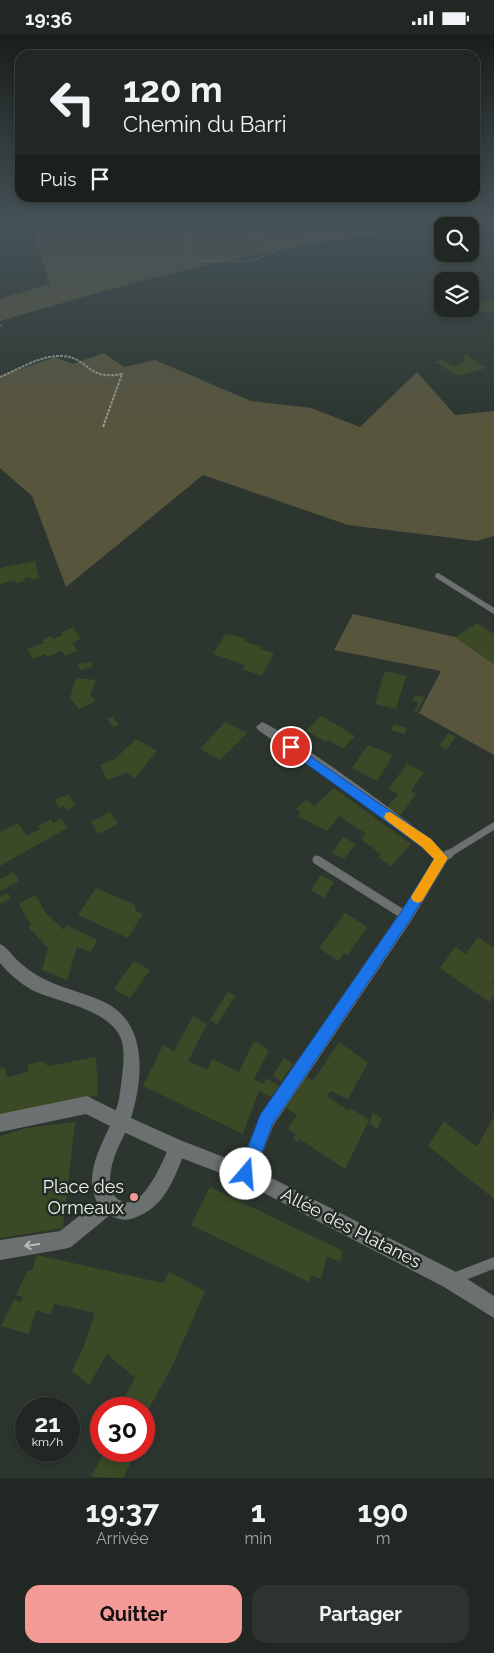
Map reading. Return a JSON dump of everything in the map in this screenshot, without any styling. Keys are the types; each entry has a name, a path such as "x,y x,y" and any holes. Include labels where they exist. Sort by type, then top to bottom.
{"street":[{"path":"246,1174 266,1121 406,916 442,858 426,843 388,815 262,727"},
{"path":"0,951 19,971 37,984 106,1011 120,1023 129,1039 128,1105 105,1154 101,1173 101,1194 108,1205 121,1212 136,1209 150,1199 166,1174 177,1148"},
{"name":"Allée des Platanes","path":"0,1123 87,1105 177,1148 246,1174 450,1280 494,1308"},
{"path":"0,1249 64,1240 108,1205"}],"lane":[{"path":"438,576 494,611"},
{"path":"442,858 494,826"},
{"path":"317,860 406,916"},
{"path":"450,1280 494,1263"}],"path":[{"path":"0,377 46,360 63,356 80,362 88,371 97,376 122,374 103,427"}],"shaded area":[{"path":"26,291 103,291 0,321 0,299"},
{"path":"104,353 124,367 155,360 251,401 311,408 360,427 417,372 455,415 494,411 494,536 477,541 348,525 203,475 66,587 32,496 0,468 0,376 55,357 73,364"},
{"path":"353,614 455,637 494,664 494,755 419,713 441,671 334,650"}],"building":[{"path":"491,300 494,302 494,311 487,313 479,309 479,304"},
{"path":"465,354 486,368 458,376 435,362 442,360 453,366 464,362"},
{"path":"35,561 39,578 31,580 30,577 24,578 25,581 16,583 15,580 0,584 0,568"},
{"path":"477,623 494,634 494,664 455,637"},
{"path":"73,628 81,639 72,643 78,651 65,656 62,651 47,657 45,654 33,659 27,649 44,643 42,640 51,636 53,639 63,635 61,632"},
{"path":"230,634 246,639 244,642 262,646 260,649 274,653 262,675 243,670 245,665 213,654 225,635"},
{"path":"91,662 92,667 80,670 78,664"},
{"path":"385,671 406,676 396,709 375,704"},
{"path":"76,678 96,680 90,694 96,701 79,709 70,698"},
{"path":"414,695 425,697 417,712 414,711 419,702 413,701"},
{"path":"113,716 119,725 113,727 107,719"},
{"path":"321,716 355,736 343,749 328,740 326,742 306,731"},
{"path":"225,722 247,733 220,760 200,749"},
{"path":"394,724 407,728 405,734 391,730"},
{"path":"449,733 456,737 446,750 439,746"},
{"path":"136,739 157,751 135,778 126,773 107,780 100,765 115,759"},
{"path":"368,745 393,755 377,781 352,768"},
{"path":"407,764 424,772 411,791 416,794 400,816 388,807 398,794 388,789"},
{"path":"334,788 411,844 391,866 378,857 381,854 361,839 366,834 339,816 327,831 297,816 301,812 296,809 306,800 314,806"},
{"path":"69,794 75,806 66,810 64,806 59,808 55,800"},
{"path":"110,812 118,824 98,834 91,822"},
{"path":"51,819 53,823 61,819 67,828 0,866 0,832 18,823 27,836 40,829 38,826"},
{"path":"343,837 356,844 344,859 332,853"},
{"path":"14,872 19,881 0,891 0,879"},
{"path":"321,875 334,882 324,898 311,890"},
{"path":"96,888 135,905 135,910 143,914 128,938 78,915"},
{"path":"8,893 11,898 0,904 0,897"},
{"path":"35,895 46,913 64,930 66,925 97,940 91,952 77,947 67,980 42,970 48,948 28,927 31,925 19,904"},
{"path":"345,913 367,927 348,955 344,953 338,961 319,948"},
{"path":"478,937 494,948 494,980 492,983 494,984 494,995 489,1002 440,968 455,947 466,954"},
{"path":"134,961 150,970 130,998 114,989"},
{"path":"228,992 235,996 217,1025 210,1020"},
{"path":"193,1016 207,1024 188,1061 207,1070 212,1059 239,1072 254,1041 269,1050 254,1079 263,1084 266,1078 279,1086 271,1097 259,1091 243,1134 143,1086 163,1045 174,1051"},
{"path":"339,1042 368,1063 348,1099 330,1091 327,1096 349,1111 350,1108 369,1120 345,1169 301,1140 301,1137 298,1142 293,1139 296,1134 288,1129 297,1115 286,1108 307,1077 313,1081"},
{"path":"96,1057 98,1095 0,1117 0,1068 5,1069 7,1077 28,1072 28,1064 42,1061 48,1066"},
{"path":"284,1058 293,1064 281,1082 273,1075"},
{"path":"373,1113 382,1118 377,1129 369,1123"},
{"path":"493,1118 494,1199 428,1146 444,1121 477,1147"},
{"path":"75,1122 63,1228 0,1238 0,1136 26,1128"},
{"path":"210,1187 343,1251 340,1262 327,1256 321,1279 311,1275 309,1282 191,1225"},
{"path":"37,1255 163,1283 169,1272 205,1291 172,1367 155,1397 125,1397 135,1378 107,1354 89,1385 72,1371 84,1346 95,1313 54,1304 51,1315 36,1310 29,1334 1,1326 14,1300 21,1302 23,1297 16,1295 28,1270 32,1271"},
{"path":"99,1462 131,1462 123,1478 91,1477"}],"slow traffic":[{"path":"390,817 426,843 442,858 418,897"}],"place":[{"name":"Place des Ormeaux","path":"134,1197"}],"route":[{"path":"246,1174 266,1121 406,916 442,858 426,843 350,787 291,747"}]}
